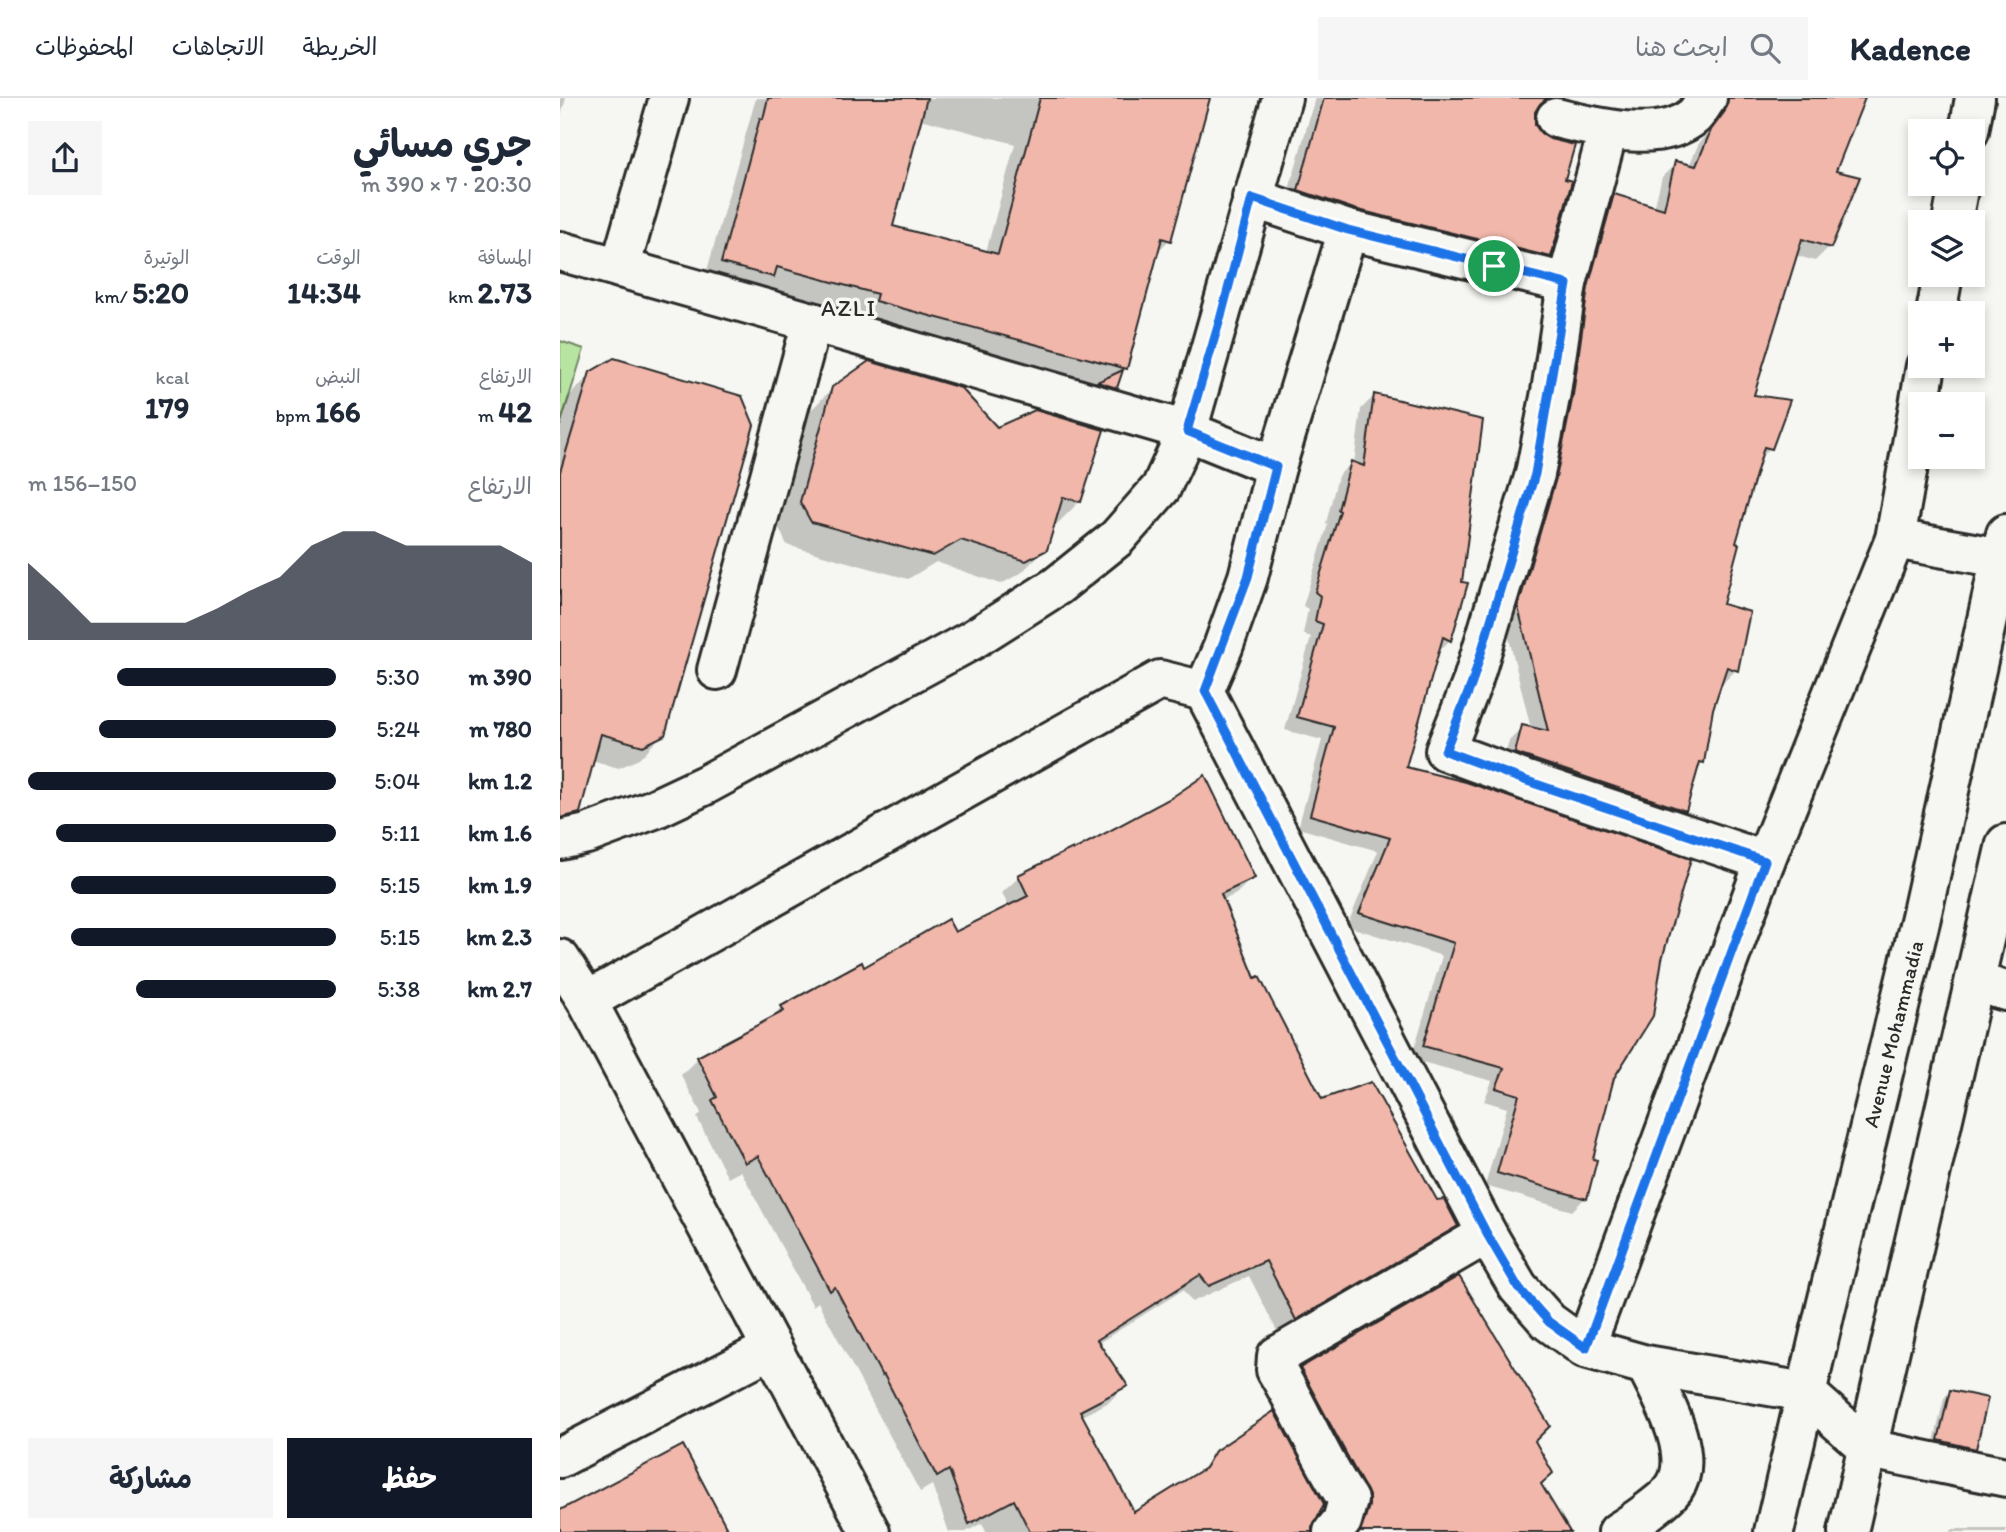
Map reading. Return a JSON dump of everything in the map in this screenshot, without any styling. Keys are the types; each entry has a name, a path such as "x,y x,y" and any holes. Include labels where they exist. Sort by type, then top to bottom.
{"street":[{"path":"620,268 669,98"},
{"path":"560,840 587,834 654,809 705,785 972,640 1057,586 1117,538 1161,488 1187,431 1282,98"},
{"path":"1556,118 1608,131 1668,130 1693,116 1707,98"},
{"path":"1971,119 1975,98"},
{"path":"1608,131 1567,284 1535,474 1472,683 1445,751 1765,861"},
{"path":"1252,198 1348,230 1567,284"},
{"path":"1348,230 1276,467 1248,577 1205,691 1487,1234 1518,1287 1549,1322 1586,1348 1646,1365 1805,1392 1868,1449 2006,1477"},
{"path":"560,251 1187,431 1276,467"},
{"path":"717,670 812,322"},
{"path":"1586,1348 1765,861 1895,539 1924,378"},
{"path":"1895,539 2004,550"},
{"name":"Avenue Mohammadia","path":"1774,1532 1805,1392 1921,917 2004,550"},
{"path":"587,1001 1160,680 1205,691"},
{"path":"1849,1532 1895,1323 1991,986 2006,844"},
{"path":"560,959 587,1001 870,1532"},
{"path":"1333,1532 1342,1521 1348,1500 1332,1477 1294,1398 1276,1370 1278,1356 1487,1234"},
{"path":"560,1458 772,1348"},
{"path":"1618,1532 1674,1489 1682,1470 1676,1429 1646,1365"}],"green space":[{"path":"560,341 584,349 560,426"}],"building":[{"path":"768,98 927,98 893,226 998,254 1040,98 1210,98 1171,241 1162,238 1127,369 875,301 877,294 777,267 774,277 721,263 760,118 763,119"},
{"path":"1324,98 1548,98 1535,112 1535,125 1550,139 1575,145 1565,179 1572,181 1551,257 1354,209 1298,190"},
{"path":"1728,98 1865,98 1836,171 1860,177 1831,248 1802,239 1754,395 1790,400 1772,449 1764,447 1736,543 1739,544 1723,604 1750,612 1738,671 1727,667 1713,709 1704,763 1700,762 1686,811 1515,753 1522,725 1548,731 1518,607 1556,478 1573,395 1588,287 1614,194 1664,209 1675,161 1696,166 1711,130 1725,111"},
{"path":"614,358 742,396 754,425 665,735 643,746 601,734 580,813 560,818 560,472 590,372"},
{"path":"869,361 961,388 997,427 1035,410 1104,430 1081,502 1063,497 1047,550 1026,561 961,540 933,556 811,522 800,502 832,387"},
{"path":"1123,370 1117,388 1097,382"},
{"path":"1374,394 1483,420 1462,582 1468,583 1451,641 1443,637 1406,767 1466,782 1691,859 1662,959 1653,1016 1614,1078 1593,1159 1597,1160 1587,1199 1497,1173 1519,1095 1496,1088 1504,1068 1423,1046 1454,943 1359,913 1390,838 1310,815 1334,727 1297,717 1323,624 1315,621 1320,596 1315,592 1340,511 1338,510 1351,461 1364,466"},
{"path":"1205,775 1255,878 1221,894 1255,978 1259,976 1322,1099 1371,1082 1437,1200 1444,1199 1458,1226 1296,1320 1266,1261 1209,1286 1200,1275 1097,1340 1128,1386 1080,1411 1134,1512 1205,1468 1215,1451 1274,1411 1324,1504 1312,1532 1030,1532 1014,1500 969,1524 949,1470 937,1477 835,1287 830,1291 758,1156 745,1163 712,1100 717,1097 697,1057 784,1011 781,1006 862,962 864,967 948,919 955,932 1028,896 1018,875 1073,848 1074,850 1171,798"},
{"path":"1459,1276 1550,1426 1535,1441 1553,1473 1541,1484 1570,1532 1360,1532 1369,1506 1369,1496 1300,1368"},
{"path":"1950,1390 1988,1398 1976,1449 1938,1440"},
{"path":"683,1445 729,1532 560,1532 560,1510"}],"district":[{"name":"AZLI","path":"849,308"}],"route":[{"path":"1252,198 1348,230 1494,266 1567,284 1551,392 1535,474 1472,683 1445,751 1765,861 1586,1348 1549,1322 1518,1287 1487,1234 1205,691 1248,577 1276,467 1187,431 1252,198"}]}
